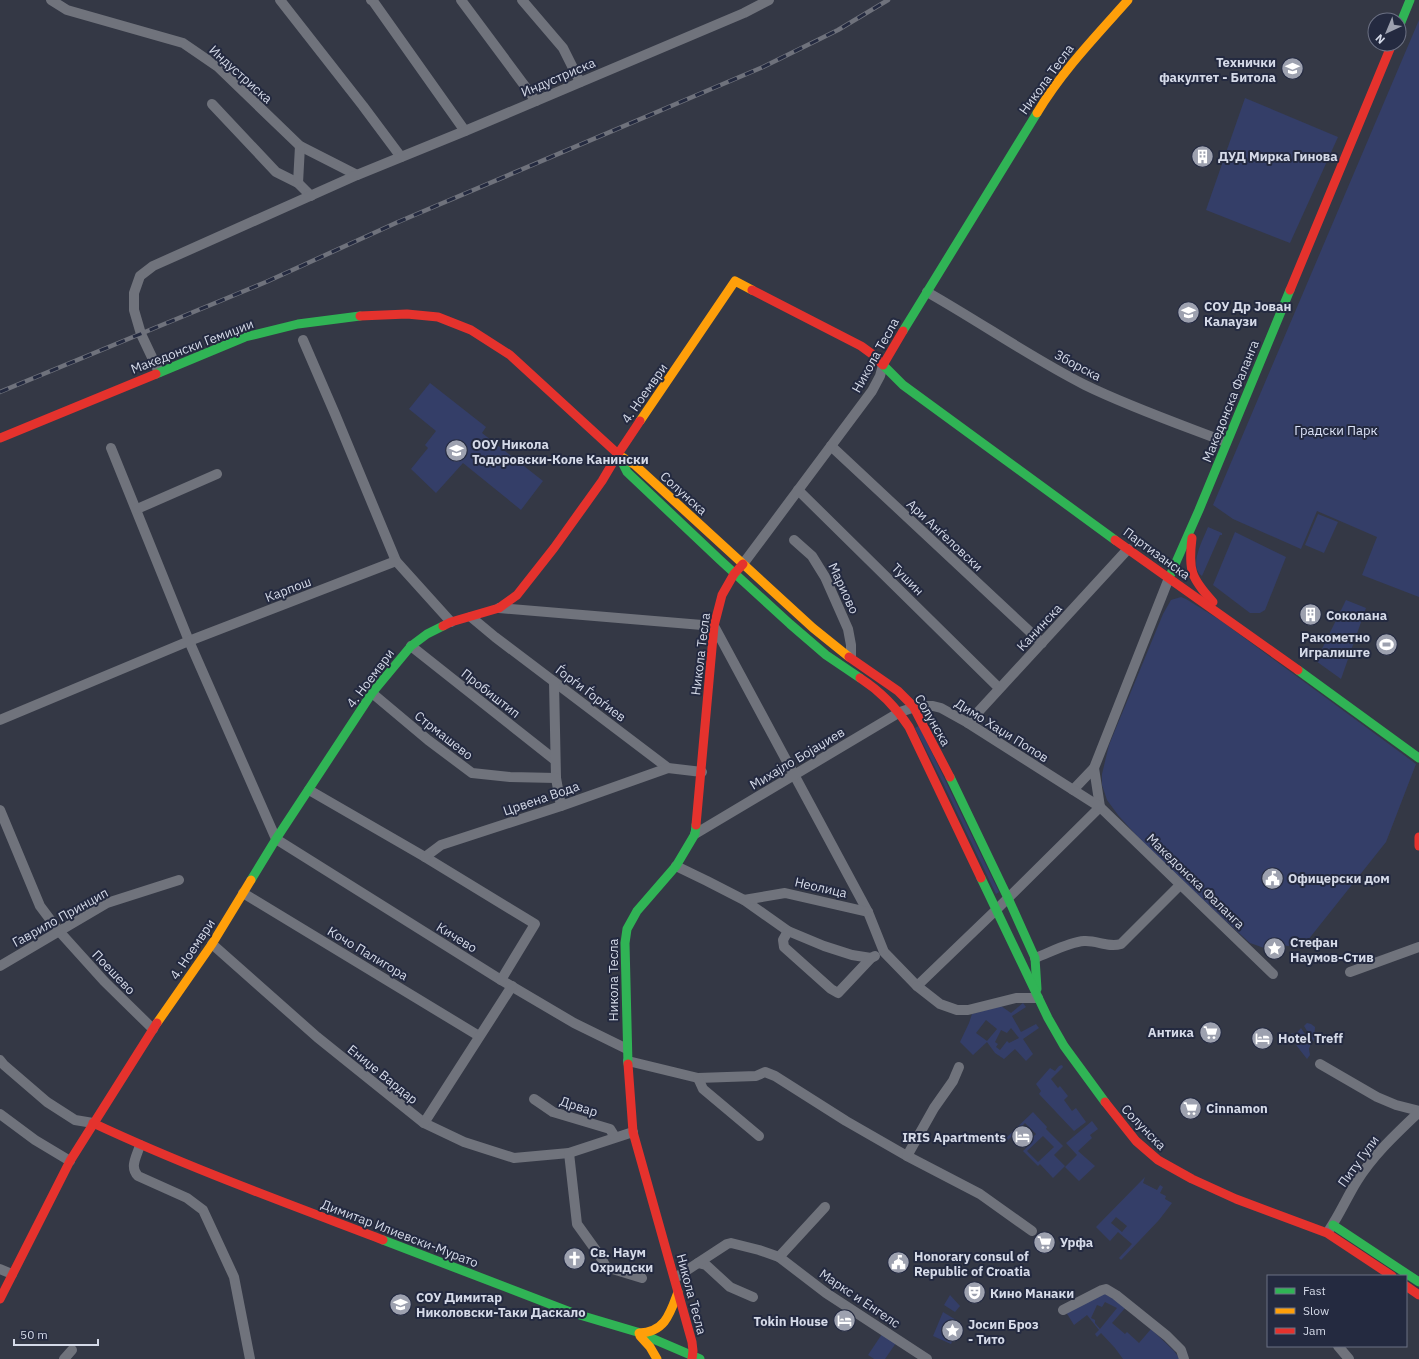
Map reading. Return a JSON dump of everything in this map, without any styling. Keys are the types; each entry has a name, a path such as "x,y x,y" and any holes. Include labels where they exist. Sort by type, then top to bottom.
{"street":[{"name":"Индустриска","path":"51,0 67,10 183,44 218,67 300,146 357,175"},
{"path":"280,0 354,93 401,157"},
{"path":"373,0 465,131"},
{"path":"461,0 536,101"},
{"path":"522,0 563,48 580,82"},
{"name":"Индустриска","path":"159,372 141,334 134,310 134,293 140,276 153,266 357,175 744,14 769,0"},
{"name":"Никола Тесла","path":"695,1358 675,1278 633,1132 627,1049 624,956 627,928 637,911 676,866 695,834 702,772 714,626 722,595 734,574 872,392 880,376 883,365 901,334 1044,100 1086,46 1128,0"},
{"path":"1405,12 1410,0"},
{"name":"Македонска Фаланга","path":"1273,974 1100,807 1073,790 1094,768 1169,578 1194,522 1389,52"},
{"path":"212,104 276,172 298,183 311,196"},
{"path":"298,183 300,146"},
{"name":"4. Ноември","path":"0,1299 70,1161 93,1123 153,1029 212,944 276,839 372,693 411,646 427,634 451,622 499,608 517,595 526,585 602,481 618,454 735,281 861,346 883,365"},
{"name":"Зборска","path":"927,292 1004,339 1085,385 1226,442"},
{"name":"Македонски Гемиџии","path":"0,438 245,337 298,324 368,315 407,314 438,317 471,330 510,355 618,454"},
{"path":"303,340 396,561 451,622"},
{"name":"Партизанска","path":"883,365 904,385 1128,549 1419,758"},
{"name":"Ари Анѓеловски","path":"831,446 1042,643"},
{"path":"111,448 137,509 189,641 276,839"},
{"name":"Солунска","path":"618,454 635,465 834,646 892,686 913,706 941,759 1008,898 1035,958 1038,998"},
{"name":"Солунска","path":"618,454 627,472 734,574 815,646 886,696 900,712 909,727 1038,998 1060,1040 1090,1083 1127,1131 1153,1156 1172,1169 1208,1187 1270,1212 1330,1229 1419,1282"},
{"path":"137,509 216,474"},
{"name":"Тушин","path":"798,490 999,688"},
{"path":"1194,522 1190,556 1192,575 1199,587 1235,625"},
{"name":"Мариово","path":"794,540 812,556 826,577 848,629 851,645 851,657"},
{"name":"Канинска","path":"968,723 1128,549"},
{"name":"Карпош","path":"0,720 189,641 396,561"},
{"path":"499,608 714,626 868,912 884,952 917,986 940,1004 957,1010 968,1010 1016,998 1038,998"},
{"name":"Ѓорѓи Ѓорѓиев","path":"472,617 495,637 668,768"},
{"name":"Пробиштип","path":"411,646 555,760"},
{"path":"554,682 556,778 561,806"},
{"name":"Стрмашево","path":"372,693 428,740 472,773 510,777 556,778"},
{"name":"Михајло Бојаџиев","path":"695,834 900,712 913,706"},
{"name":"Димо Хаџи Попов","path":"913,706 933,706 941,708 968,723 1073,790"},
{"path":"668,768 702,772"},
{"name":"Црвена Вода","path":"425,857 441,845 561,806 668,768"},
{"path":"917,986 1100,807 1094,768"},
{"path":"309,790 425,857 535,924 501,980"},
{"name":"Поешево","path":"0,810 40,906 58,930 104,981 153,1029"},
{"path":"1419,837 1419,846"},
{"name":"Кичево","path":"276,839 501,980 574,1023 627,1049"},
{"path":"676,866 744,900 788,931 852,956 871,958"},
{"name":"Гаврило Принцип","path":"0,966 58,930 107,903 179,880"},
{"path":"1035,958 1073,943 1084,941 1095,941 1114,946 1121,944 1180,885"},
{"name":"Неолица","path":"744,900 785,892 868,912"},
{"name":"Кочо Палигора","path":"243,893 479,1036"},
{"path":"788,931 784,940 784,947 831,989 838,993 871,958 884,952"},
{"name":"Ениџе Вардар","path":"212,944 317,1037 424,1123 464,1142 514,1158 569,1153 615,1136 633,1132"},
{"path":"1350,972 1419,947"},
{"path":"424,1123 512,986"},
{"path":"0,1060 47,1102 75,1120 93,1123"},
{"path":"628,1061 698,1078 756,1076 765,1072 775,1076 840,1117 907,1156 980,1194 1032,1230"},
{"path":"1320,1064 1390,1102 1419,1112"},
{"path":"907,1156 934,1108 953,1081 959,1067"},
{"path":"698,1078 703,1089 759,1136"},
{"name":"Дрвар","path":"534,1099 553,1112 610,1129 615,1136"},
{"name":"Питу Гули","path":"1330,1229 1357,1180 1374,1156 1419,1112"},
{"path":"0,1114 35,1140 70,1161"},
{"name":"Димитар Илиевски-Мурато","path":"93,1123 140,1145 234,1184 573,1313 637,1332 695,1358"},
{"path":"140,1145 133,1166 134,1172 138,1176 187,1198 203,1210 234,1277 250,1359"},
{"path":"569,1153 577,1224 606,1267 642,1278"},
{"path":"779,1257 825,1207"},
{"path":"1330,1229 1391,1275"},
{"name":"Маркс и Енгелс","path":"675,1278 729,1243 759,1250 779,1257 826,1293 928,1359"},
{"path":"698,1263 706,1266 730,1287 754,1297"},
{"path":"0,1269 12,1274"},
{"path":"1407,1287 1419,1295"},
{"path":"1063,1310 1102,1290 1109,1290 1167,1336 1181,1350 1184,1359"},
{"path":"637,1332 653,1332 662,1326 672,1308 678,1292"},
{"path":"637,1332 650,1347 657,1359"},
{"path":"1339,1347 1349,1359"},
{"path":"64,1359 72,1350"}],"green space":[{"name":"Градски Парк","path":"1419,20 1419,597 1362,575 1377,537 1317,511 1301,549 1233,519 1213,505 1405,52 1407,52 1407,48"},
{"path":"1245,98 1338,137 1290,243 1206,210"},
{"path":"430,383 486,427 482,433 543,481 521,510 463,463 436,493 411,469 428,448 425,445 436,431 409,409"},
{"path":"1318,514 1338,522 1324,553 1305,545"},
{"path":"1208,527 1222,533 1222,535 1220,535 1202,576 1198,572 1196,560"},
{"path":"1235,532 1286,557 1265,610 1260,613 1250,613 1213,585"},
{"path":"1181,597 1220,620 1416,764 1386,842 1308,940 1300,945 1286,946 1273,943 1267,949 1250,943 1147,847 1118,815 1107,800 1102,785 1102,774 1109,745 1163,614 1171,600"},
{"path":"1346,600 1366,608 1341,679 1316,661"},
{"path":"919,726 999,892 996,894 915,728"},
{"path":"1023,1003 1026,1007 1012,1016 1021,1032 1036,1024 1039,1028 1023,1039 1033,1054 1026,1061 1015,1049 1004,1059 995,1053 987,1042 973,1055 960,1042 972,1014 1001,1006 1011,1013","holes":["986,1020 997,1029 987,1041 976,1033","1011,1028 1019,1038 1009,1043 1007,1041 1000,1050 996,1047 998,1044 995,1042 1001,1030 1007,1033"]},
{"path":"1307,1023 1315,1027 1314,1042 1304,1026"},
{"path":"1301,1028 1311,1043 1309,1049 1310,1055 1307,1059 1289,1036 1292,1033 1295,1035"},
{"path":"1062,1065 1063,1067 1051,1079 1058,1088 1060,1086 1068,1096 1064,1100 1072,1111 1076,1108 1086,1122 1074,1131 1039,1094 1041,1091 1036,1084 1050,1068 1055,1071"},
{"path":"1033,1112 1047,1127 1046,1129 1063,1146 1054,1155 1065,1166 1053,1178 1040,1164 1038,1166 1023,1151 1030,1144 1028,1142 1036,1134 1025,1123 1008,1140 1006,1138","holes":["1043,1136 1054,1147 1038,1162 1027,1151"]},
{"path":"1092,1121 1098,1129 1090,1135 1092,1138 1078,1151 1095,1166 1079,1181 1065,1167 1077,1155 1066,1143"},
{"path":"1145,1177 1143,1183 1157,1190 1160,1185 1163,1187 1160,1193 1166,1196 1165,1199 1172,1203 1159,1220 1121,1260 1119,1258 1132,1244 1118,1232 1110,1241 1096,1227","holes":["1116,1217 1127,1226 1122,1232 1111,1223"]},
{"path":"1104,1293 1126,1307 1112,1323 1125,1334 1127,1332 1139,1343 1151,1329 1174,1351 1180,1359 1123,1359 1101,1333 1097,1337 1095,1334 1099,1330 1087,1315 1074,1325 1066,1312","holes":["1105,1302 1117,1308 1100,1329 1095,1323 1095,1320 1091,1318 1097,1305 1102,1307"]},
{"path":"950,1295 960,1306 955,1312 944,1305"},
{"path":"943,1312 961,1323 951,1344 933,1336"},
{"path":"882,1334 896,1343 885,1359 874,1359 868,1355"}],"railway":[{"path":"0,392 266,282 398,222 763,67 838,30 888,0"}],"traffic: fast":[{"path":"1405,12 1410,0"},
{"path":"903,331 1037,113"},
{"path":"1169,578 1199,510 1290,290"},
{"path":"156,374 245,337 298,324 360,316"},
{"path":"883,365 903,385 1115,540"},
{"path":"618,454 627,472 720,560 826,655 860,678"},
{"path":"251,880 276,839 372,693 411,646 427,634 443,626"},
{"path":"1298,670 1419,758"},
{"path":"950,777 1035,958 1037,989"},
{"path":"628,1064 625,943 627,929 637,911 676,866 695,834 696,825"},
{"path":"981,878 1048,1018 1064,1046 1105,1102"},
{"path":"1333,1225 1419,1282"},
{"path":"383,1240 573,1313 637,1332 700,1359"}],"traffic: slow":[{"path":"1037,113 1068,68 1128,0"},
{"path":"640,421 735,281 752,290"},
{"path":"619,455 635,465 813,628 849,657"},
{"path":"157,1023 212,944 251,880"},
{"path":"639,1333 648,1332 661,1325 669,1314 678,1292"},
{"path":"640,1336 650,1347 657,1359"}],"traffic: jam":[{"path":"1290,290 1389,52"},
{"path":"752,290 861,346 883,365 903,331"},
{"path":"360,316 407,314 438,317 471,330 510,355 618,454 640,421"},
{"path":"0,438 156,374"},
{"path":"443,626 451,622 499,608 517,595 554,548 602,481 618,454"},
{"path":"1192,538 1190,558 1193,573 1200,586 1213,602"},
{"path":"1115,540 1298,670"},
{"path":"696,825 714,626 722,595 734,574 743,564"},
{"path":"849,657 898,691 913,706 950,777"},
{"path":"860,678 887,700 909,727 981,878"},
{"path":"1419,837 1419,846"},
{"path":"0,1299 70,1161 157,1023"},
{"path":"628,1064 633,1132 692,1342 692,1359"},
{"path":"1105,1102 1136,1141 1158,1160 1192,1179 1236,1199 1327,1233 1390,1275"},
{"path":"93,1123 200,1170 383,1240"},
{"path":"1407,1287 1419,1295"}],"place":[{"name":"Технички факултет - Битола","path":"1292,69"},
{"name":"ДУД Мирка Гинова","path":"1202,156"},
{"name":"СОУ Др Јован Калаузи","path":"1188,313"},
{"name":"ООУ Никола Тодоровски-Коле Канински","path":"456,451"},
{"name":"Соколана","path":"1310,615"},
{"name":"Ракометно Игралиште","path":"1386,644"},
{"name":"Офицерски дом","path":"1273,878"},
{"name":"Стефан Наумов-Стив","path":"1275,949"},
{"name":"Антика","path":"1210,1032"},
{"name":"Hotel Treff","path":"1262,1038"},
{"name":"Cinnamon","path":"1190,1108"},
{"name":"IRIS Apartments","path":"1022,1137"},
{"name":"Урфа","path":"1045,1242"},
{"name":"Св. Наум Охридски","path":"575,1259"},
{"name":"Honorary consul of Republic of Croatia","path":"899,1263"},
{"name":"Кино Манаки","path":"975,1293"},
{"name":"СОУ Димитар Николовски-Таки Даскало","path":"400,1304"},
{"name":"Tokin House","path":"844,1321"},
{"name":"Јосип Броз - Тито","path":"953,1331"}]}
